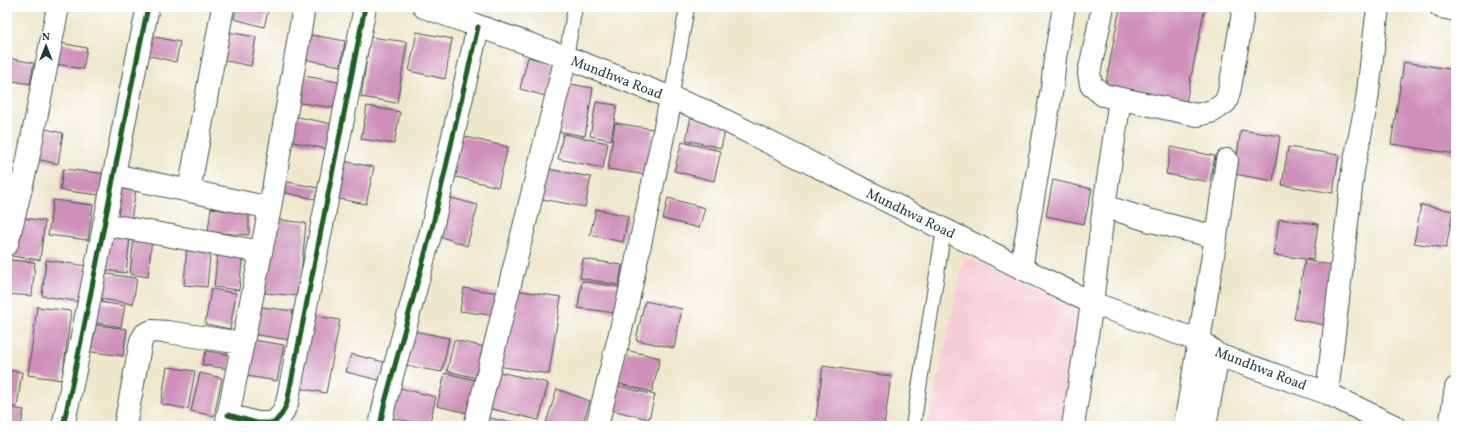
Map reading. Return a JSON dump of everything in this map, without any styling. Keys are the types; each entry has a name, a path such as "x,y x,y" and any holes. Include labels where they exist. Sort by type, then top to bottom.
{"street":[{"path":"7,244 27,164 58,7"},
{"path":"63,426 81,345 148,7"},
{"path":"189,191 223,7"},
{"path":"304,7 270,208 227,420 274,423 282,414 287,402 365,7"},
{"name":"Mundhwa Road","path":"424,7 566,58 708,112 1092,303 1200,341 1218,355 1327,393 1394,426"},
{"path":"1021,268 1052,88 1064,7"},
{"path":"1103,7 1089,73 1091,85 1103,95 1197,115 1213,111 1226,102 1230,88 1244,7"},
{"path":"1327,393 1353,170 1367,100 1378,7"},
{"path":"1441,7 1456,10"},
{"path":"380,426 384,406 432,228 478,27"},
{"path":"475,426 566,58"},
{"path":"597,426 627,305 672,98"},
{"path":"1073,426 1092,303 1104,206 1120,98"},
{"path":"1185,426 1200,341 1227,160"},
{"path":"114,175 270,208"},
{"path":"1104,206 1148,220 1216,237"},
{"path":"104,224 261,252"},
{"path":"125,426 141,341 144,334 152,331 167,332 242,343"},
{"path":"1205,426 1218,355"},
{"path":"1450,426 1456,388"}],"lane":[{"path":"566,58 574,7"},
{"path":"672,98 687,7"},
{"path":"913,426 944,229"}],"shaded area":[{"path":"964,256 1087,314 1065,426 928,426"}],"building":[{"path":"237,7 269,7 264,27 234,19"},
{"path":"1120,7 1205,7 1186,103 1105,88"},
{"path":"227,32 256,37 251,66 221,60"},
{"path":"417,32 452,39 445,79 409,71"},
{"path":"307,34 345,41 341,66 303,59"},
{"path":"150,36 180,42 176,62 146,55"},
{"path":"370,37 407,42 397,103 361,97"},
{"path":"55,42 87,48 83,69 51,63"},
{"path":"528,57 557,65 549,97 520,89"},
{"path":"7,58 34,63 30,84 7,80"},
{"path":"1404,62 1456,70 1456,154 1391,144"},
{"path":"298,75 339,82 335,108 294,102"},
{"path":"564,83 593,88 585,136 556,131"},
{"path":"596,102 617,105 611,140 590,136"},
{"path":"367,106 400,112 394,144 361,139"},
{"path":"293,116 332,124 327,149 288,141"},
{"path":"691,117 726,125 721,148 686,140"},
{"path":"615,123 653,129 646,175 608,169"},
{"path":"37,127 63,133 58,164 32,158"},
{"path":"1241,130 1280,136 1273,181 1234,174"},
{"path":"563,134 608,143 603,168 558,159"},
{"path":"462,136 508,147 498,187 452,176"},
{"path":"682,142 721,151 714,181 674,171"},
{"path":"1171,147 1215,156 1210,182 1166,174"},
{"path":"1288,147 1339,155 1333,193 1282,185"},
{"path":"342,161 374,167 366,204 335,198"},
{"path":"542,168 591,177 585,207 537,198"},
{"path":"63,169 109,174 106,196 60,190"},
{"path":"118,180 137,183 131,220 112,218"},
{"path":"1053,180 1092,189 1084,224 1046,216"},
{"path":"283,181 318,188 315,199 281,192"},
{"path":"444,196 478,205 467,246 434,234"},
{"path":"668,198 705,208 699,228 663,219"},
{"path":"53,200 93,205 88,240 48,235"},
{"path":"1421,205 1453,211 1446,248 1414,243"},
{"path":"211,208 249,214 249,235 208,232"},
{"path":"596,209 628,216 623,242 590,235"},
{"path":"16,217 45,221 40,260 11,256"},
{"path":"273,219 306,223 299,296 265,293"},
{"path":"1279,219 1318,224 1313,260 1274,255"},
{"path":"108,235 130,237 126,273 103,270"},
{"path":"134,235 152,238 148,277 130,274"},
{"path":"187,244 211,246 207,287 184,285"},
{"path":"218,248 243,251 239,290 214,287"},
{"path":"583,259 622,265 619,285 580,278"},
{"path":"9,260 35,262 32,296 7,294"},
{"path":"46,260 87,266 82,302 42,296"},
{"path":"1305,260 1336,266 1325,325 1294,319"},
{"path":"99,273 137,278 133,304 95,298"},
{"path":"582,281 619,287 615,313 578,308"},
{"path":"464,288 499,293 496,316 460,311"},
{"path":"211,289 236,293 230,329 205,324"},
{"path":"509,289 561,297 549,374 497,366"},
{"path":"94,301 125,306 121,327 90,322"},
{"path":"645,301 682,309 674,348 636,340"},
{"path":"255,306 293,311 289,340 252,334"},
{"path":"37,307 71,311 62,380 28,375"},
{"path":"311,315 340,320 326,393 298,388"},
{"path":"89,324 127,329 123,356 85,351"},
{"path":"414,331 449,338 442,372 407,366"},
{"path":"246,339 284,345 277,381 240,375"},
{"path":"454,340 489,348 482,379 447,371"},
{"path":"626,350 660,358 652,392 619,384"},
{"path":"206,351 231,355 230,369 202,365"},
{"path":"351,354 388,363 383,381 346,372"},
{"path":"823,366 891,376 884,426 815,426"},
{"path":"167,367 195,371 188,409 161,404"},
{"path":"7,370 22,372 17,407 7,406"},
{"path":"495,371 548,383 539,420 487,408"},
{"path":"200,373 222,378 214,416 191,411"},
{"path":"445,373 480,381 472,414 437,406"},
{"path":"616,386 655,395 649,419 611,410"},
{"path":"400,388 436,397 429,426 393,418"},
{"path":"557,389 590,401 582,426 545,426"},
{"path":"7,407 24,410 21,426 7,426"},
{"path":"486,417 521,425 521,426 484,426"}],"cycle path":[{"path":"63,426 148,7"},
{"path":"228,415 257,423 274,423 282,414 287,403 365,7"},
{"path":"380,426 384,406 432,228 478,27"}]}
